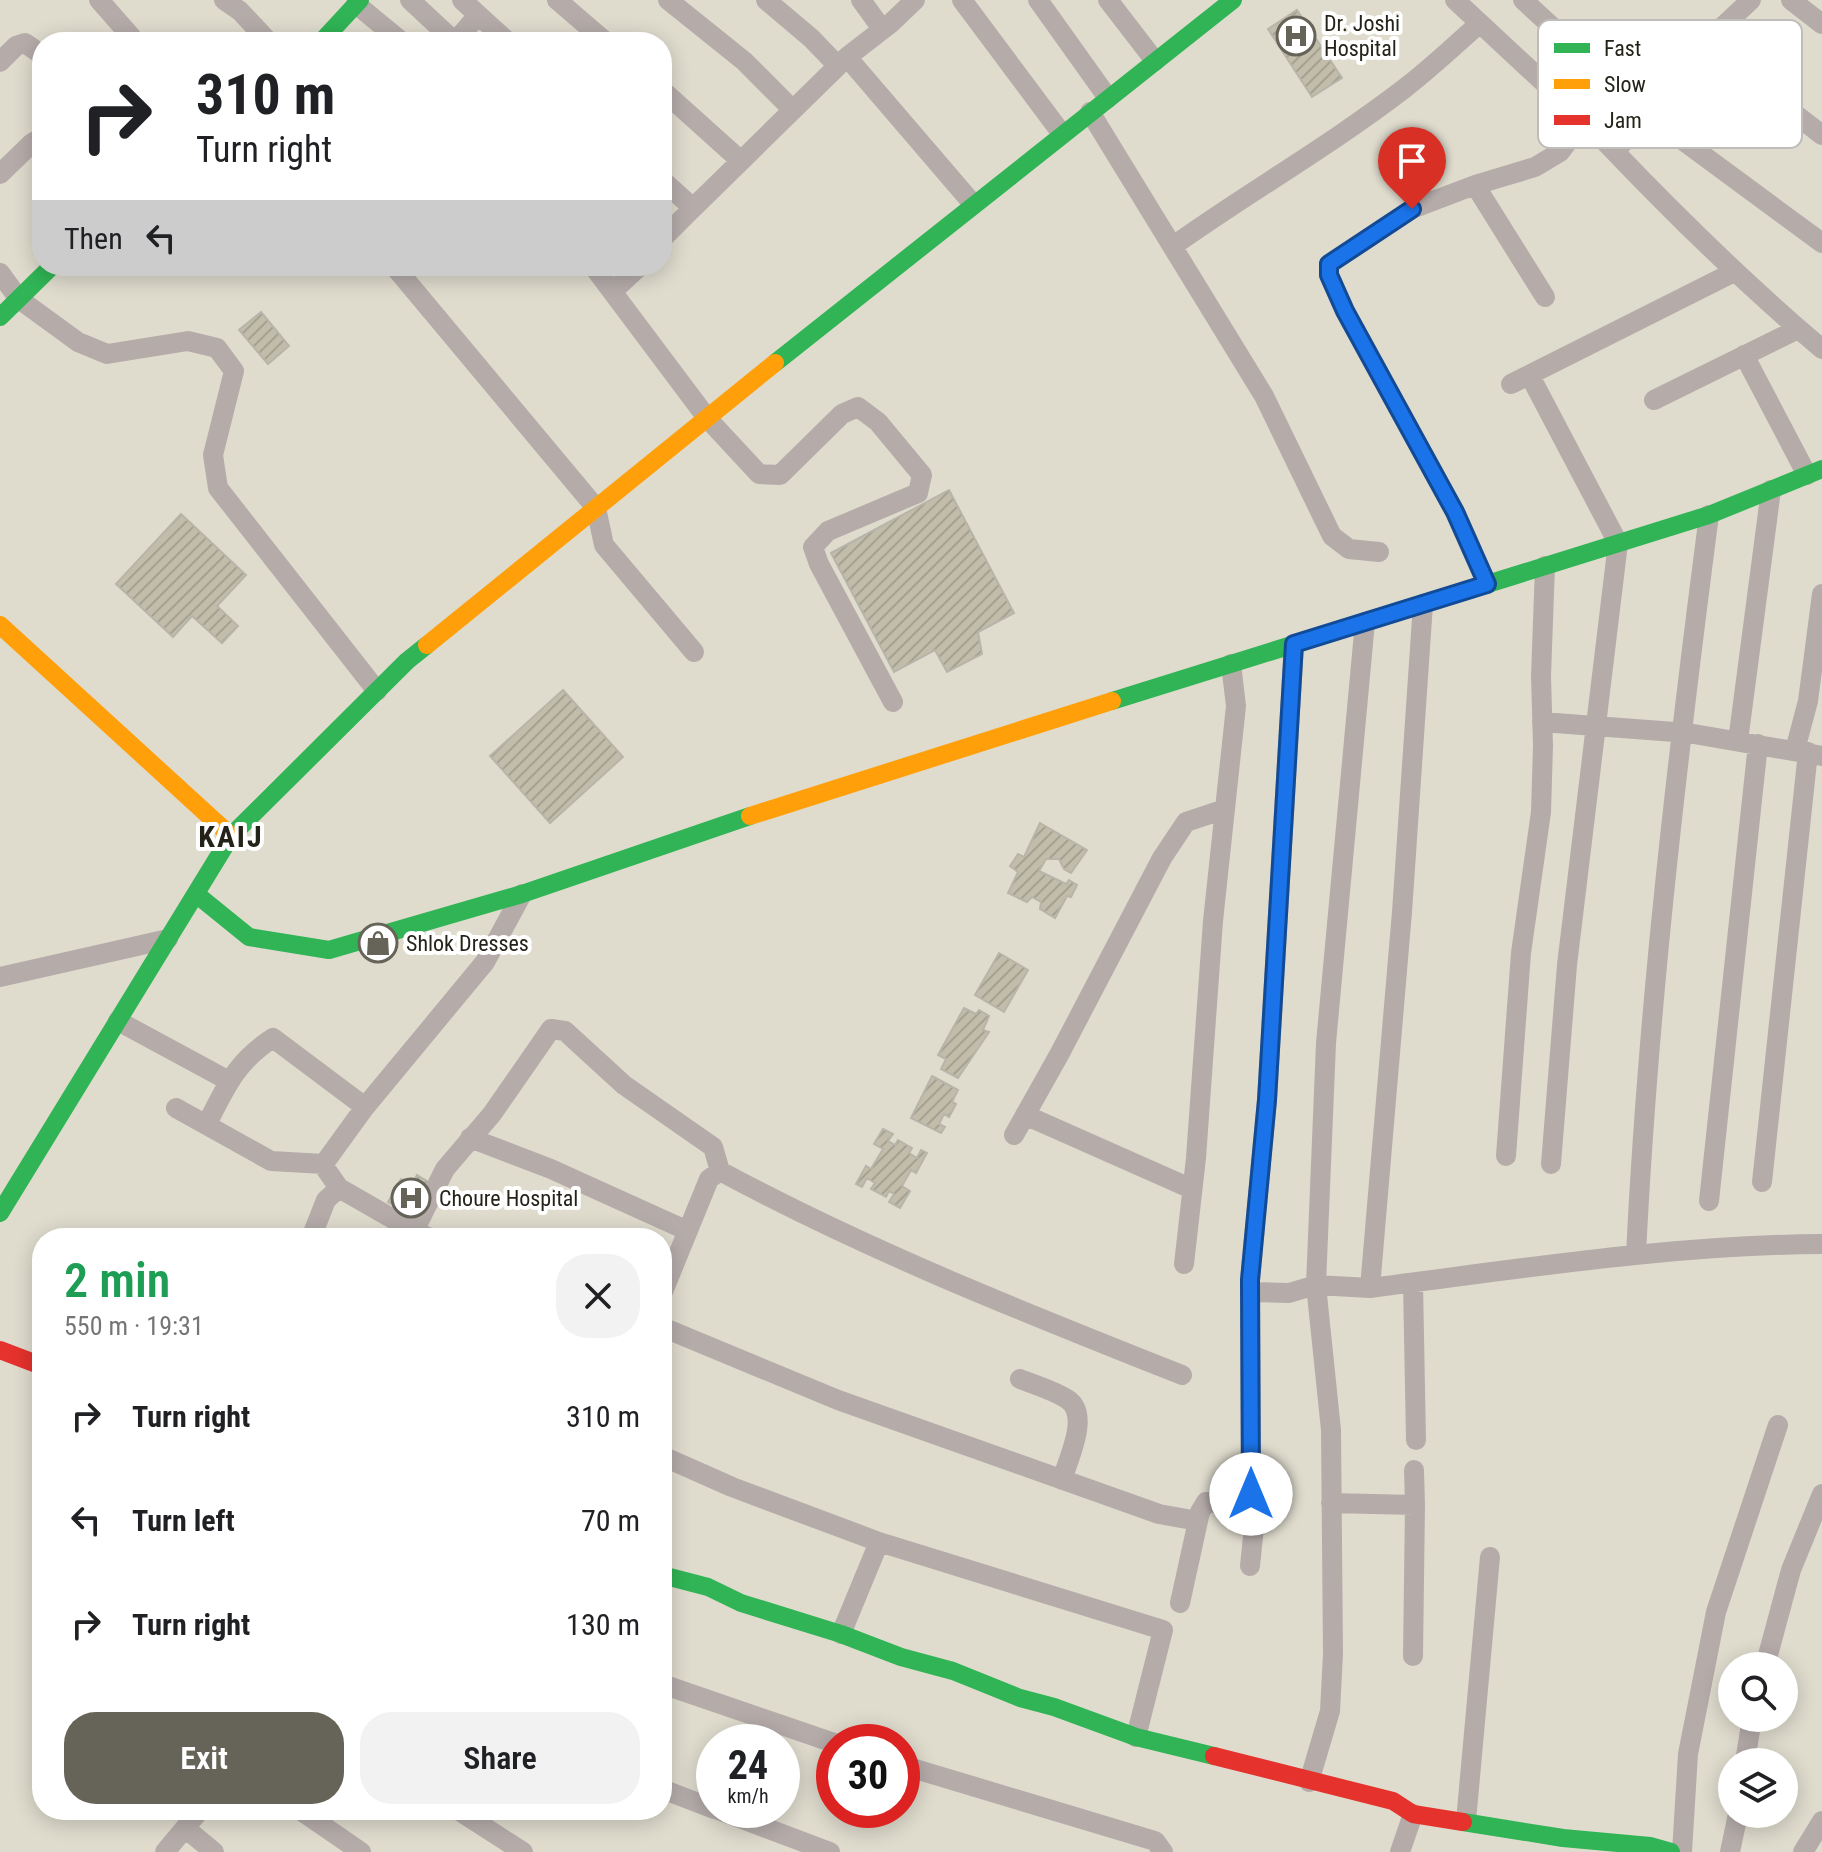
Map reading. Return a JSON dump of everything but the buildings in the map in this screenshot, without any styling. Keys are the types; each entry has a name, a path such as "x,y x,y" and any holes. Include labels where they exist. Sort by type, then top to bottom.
{"main road":[{"path":"0,1213 231,836 407,661 973,204 1233,0"},
{"path":"337,32 358,2"},
{"path":"0,317 42,276"},
{"path":"196,894 249,937 329,950 522,894 827,790 1709,515 1814,472"},
{"path":"0,625 231,836"},
{"path":"0,1350 32,1362"},
{"path":"672,1578 708,1587 741,1603 841,1634 901,1657 953,1671 1020,1698 1136,1737 1393,1801 1413,1814 1563,1838 1650,1846 1671,1852"}],"street":[{"path":"99,0 127,32"},
{"path":"224,0 240,11 260,32"},
{"path":"410,0 444,32"},
{"path":"462,0 497,32"},
{"path":"557,0 594,32"},
{"path":"668,0 744,61 793,110"},
{"path":"766,0 842,62 973,204"},
{"path":"861,0 882,29"},
{"path":"672,229 842,62 915,0"},
{"path":"962,0 1062,134"},
{"path":"1038,0 1108,98"},
{"path":"1108,0 1155,61"},
{"path":"1455,0 1538,78"},
{"path":"1523,0 1545,20"},
{"path":"1731,20 1751,0"},
{"path":"1791,0 1822,24"},
{"path":"358,2 391,32"},
{"path":"464,32 478,15"},
{"path":"1173,246 1406,88 1479,24"},
{"path":"0,62 16,46 25,43 32,48"},
{"path":"672,99 741,161"},
{"path":"1090,112 1264,396 1332,536 1349,549 1379,552"},
{"path":"1802,119 1822,135"},
{"path":"0,174 32,143"},
{"path":"1487,584 1455,512 1345,311 1329,275 1329,264 1412,209 1535,167 1563,148"},
{"path":"1611,148 1734,272 1822,349"},
{"path":"1615,152 1618,148"},
{"path":"1693,148 1822,243"},
{"path":"1475,185 1545,297"},
{"path":"672,189 693,208"},
{"path":"1551,1164 1567,965 1618,543 1520,380 1734,272"},
{"path":"0,273 19,299 78,342 107,354 188,341 217,348 234,371 213,455 218,488 377,691"},
{"path":"402,276 596,508 604,545 694,652"},
{"path":"601,276 707,418 759,474 780,475 842,414 858,407 878,422 922,475 918,493 828,531 813,547 819,564 893,702"},
{"path":"613,291 629,276"},
{"path":"1654,400 1798,329"},
{"path":"1744,355 1814,472"},
{"path":"1709,1201 1771,490"},
{"path":"1636,1255 1648,1049 1681,732 1709,515"},
{"path":"1506,1156 1521,953 1541,812 1545,566"},
{"path":"1762,1182 1808,753 1808,701 1822,594"},
{"path":"1370,1288 1402,912 1423,604"},
{"path":"1309,1782 1330,1711 1333,1654 1331,1430 1316,1285 1326,1043 1365,622"},
{"path":"1250,1566 1255,1517 1252,1504 1250,1292 1267,1100 1294,644"},
{"path":"1184,1264 1213,921 1236,706 1231,664"},
{"path":"1542,722 1681,732 1808,753"},
{"path":"1014,1135 1162,858 1186,822 1225,809"},
{"path":"324,1164 365,1107 485,962 522,894"},
{"path":"0,977 168,939"},
{"path":"118,1021 229,1081"},
{"path":"424,1228 445,1169 492,1114 551,1029 565,1031 624,1085 713,1147 720,1171 858,1239 1002,1303 1182,1375"},
{"path":"207,1124 243,1060 273,1038 365,1107"},
{"path":"176,1108 271,1161 324,1164"},
{"path":"1025,1115 1192,1189"},
{"path":"470,1138 551,1169 688,1231"},
{"path":"324,1164 339,1188 410,1228"},
{"path":"672,1270 709,1179 720,1171"},
{"path":"315,1228 326,1200 339,1188"},
{"path":"1250,1292 1289,1293 1316,1285 1370,1288 1636,1255 1764,1245 1822,1244"},
{"path":"1413,1283 1416,1440"},
{"path":"672,1331 838,1400 1159,1514 1198,1521"},
{"path":"1020,1379 1067,1399 1076,1408 1078,1421 1075,1439 1062,1480"},
{"path":"1682,1852 1688,1754 1716,1612 1778,1425"},
{"path":"672,1460 732,1487 879,1542 1163,1630 1136,1737"},
{"path":"1413,1656 1414,1470"},
{"path":"1769,1652 1791,1570 1822,1494"},
{"path":"1180,1603 1198,1521 1206,1502 1252,1504"},
{"path":"1331,1503 1415,1505"},
{"path":"841,1634 879,1542"},
{"path":"1466,1821 1490,1557"},
{"path":"672,1687 816,1737"},
{"path":"920,1770 1155,1841 1163,1852"},
{"path":"672,1793 696,1802"},
{"path":"1400,1852 1413,1814"},
{"path":"165,1852 192,1820"},
{"path":"315,1820 361,1852"},
{"path":"473,1820 523,1852"},
{"path":"1803,1852 1822,1821"},
{"path":"185,1828 214,1852"},
{"path":"766,1828 830,1852"},
{"path":"1730,1852 1735,1828"}],"traffic: fast":[{"path":"330,32 360,0"},
{"path":"775,363 1233,0"},
{"path":"0,317 42,276"},
{"path":"1112,701 1709,515 1822,469"},
{"path":"0,1213 231,836 407,661 427,645"},
{"path":"196,894 249,937 329,950 522,894 750,816"},
{"path":"672,1578 708,1587 741,1603 841,1634 901,1657 953,1671 1020,1698 1136,1737 1214,1756"},
{"path":"1463,1822 1563,1838 1650,1846 1671,1852"}],"traffic: slow":[{"path":"427,645 775,363"},
{"path":"0,625 231,836"},
{"path":"750,816 1112,701"}],"traffic: jam":[{"path":"0,1350 32,1362"},
{"path":"1214,1756 1393,1801 1413,1814 1463,1822"}],"place":[{"name":"Dr. Joshi Hospital","path":"1296,36"},
{"name":"Shlok Dresses","path":"378,943"},
{"name":"Choure Hospital","path":"411,1198"}],"district":[{"name":"KAIJ","path":"231,836"}],"route":[{"path":"1251,1494 1250,1280 1267,1100 1294,644 1487,584 1455,512 1345,311 1329,275 1329,264 1412,209"}]}
